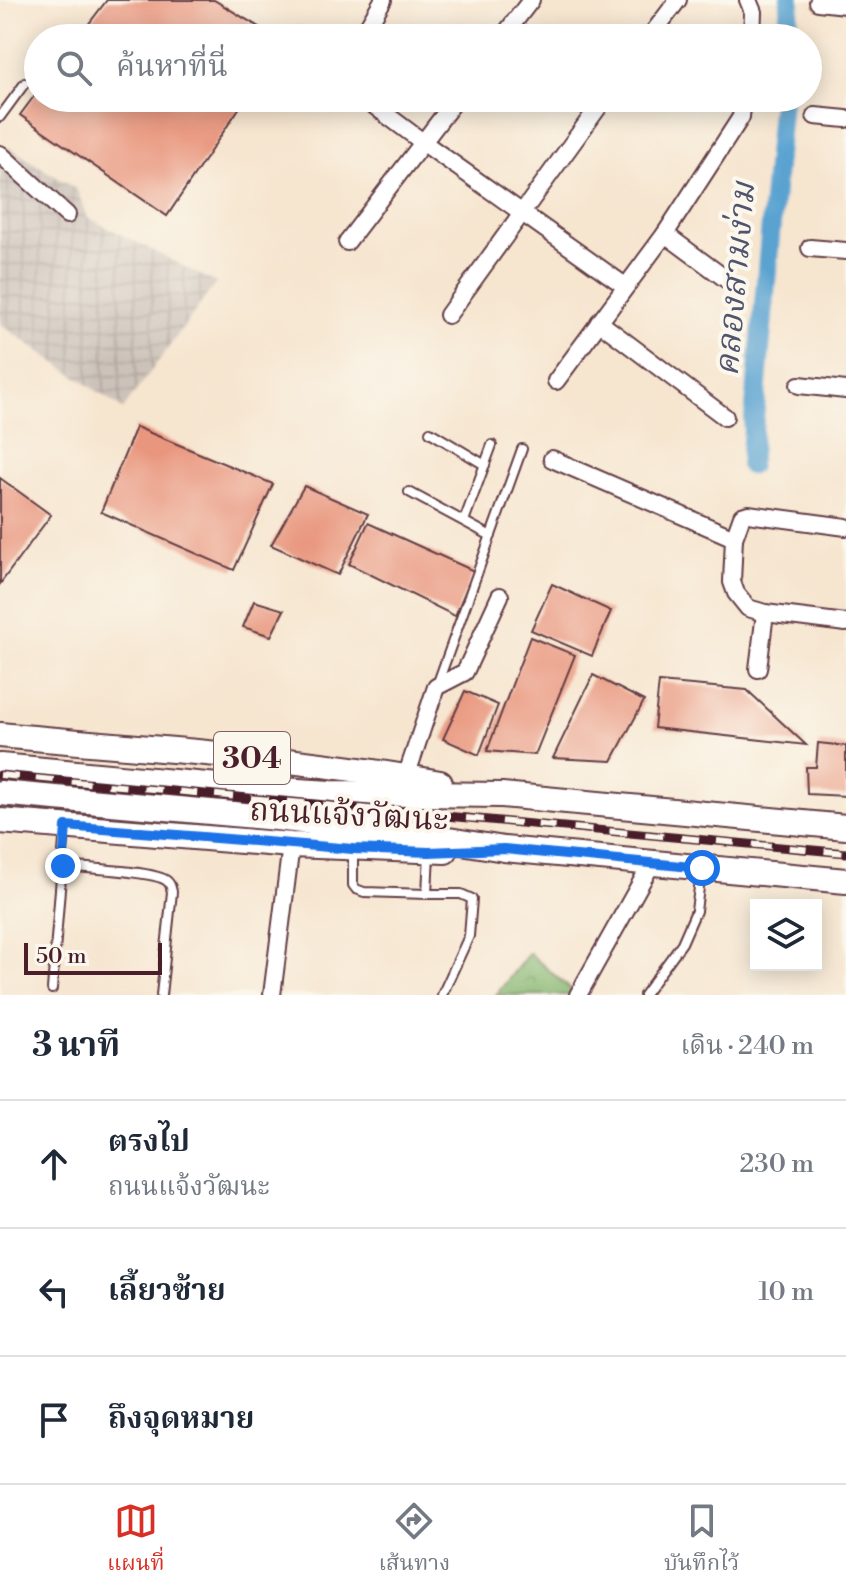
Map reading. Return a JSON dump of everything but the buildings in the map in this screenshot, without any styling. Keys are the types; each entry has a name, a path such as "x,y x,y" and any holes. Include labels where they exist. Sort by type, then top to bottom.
{"main road":[{"name":"ถนนแจ้งวัฒนะ","path":"0,735 268,760 406,777 502,795"},
{"name":"ถนนแจ้งวัฒนะ","path":"0,766 331,793 502,795 846,827"},
{"name":"ถนนแจ้งวัฒนะ","path":"0,793 277,818 412,834 504,849 846,881"},
{"name":"ถนนแจ้งวัฒนะ","path":"0,821 353,849 429,852 504,849"}],"street":[{"path":"369,24 383,0"},
{"path":"513,24 531,0"},
{"path":"660,24 678,0"},
{"path":"748,0 753,12 753,24"},
{"path":"818,2 846,5"},
{"path":"383,112 625,286"},
{"path":"347,242 447,112"},
{"path":"448,315 595,112"},
{"path":"556,381 665,234 742,112"},
{"path":"815,116 846,119"},
{"path":"0,154 67,215"},
{"path":"665,234 738,288"},
{"path":"810,248 846,251"},
{"path":"599,322 725,417"},
{"path":"799,385 846,390"},
{"path":"552,459 734,538"},
{"path":"846,527 748,514 742,516 734,538 732,582 748,608 846,623"},
{"path":"406,777 436,687 465,672 500,596"},
{"path":"758,669 765,613"},
{"path":"272,995 291,845"},
{"path":"578,995 652,863"}],"lane":[{"path":"0,117 24,84"},
{"path":"430,432 485,465"},
{"path":"464,521 492,445"},
{"path":"436,687 522,449"},
{"path":"409,492 491,536"},
{"path":"52,989 66,826"},
{"path":"353,849 353,885 356,889 364,892 461,894 472,899 469,936 442,995"},
{"path":"427,894 429,852"},
{"path":"63,866 151,875 166,879 171,884 161,995"},
{"path":"644,995 682,943 696,911 702,868"}],"shaded area":[{"path":"9,147 77,190 87,217 216,283 123,409 0,324 0,162"}],"green space":[{"path":"529,953 575,993 574,995 496,995"}],"waterway":[{"name":"คลองสามง่าม","path":"788,24 790,0"},
{"name":"คลองสามง่าม","path":"750,465 781,112"}],"railway":[{"path":"0,775 846,853"}],"route":[{"path":"63,866 66,826 353,849 429,852 504,849 702,868"}]}
